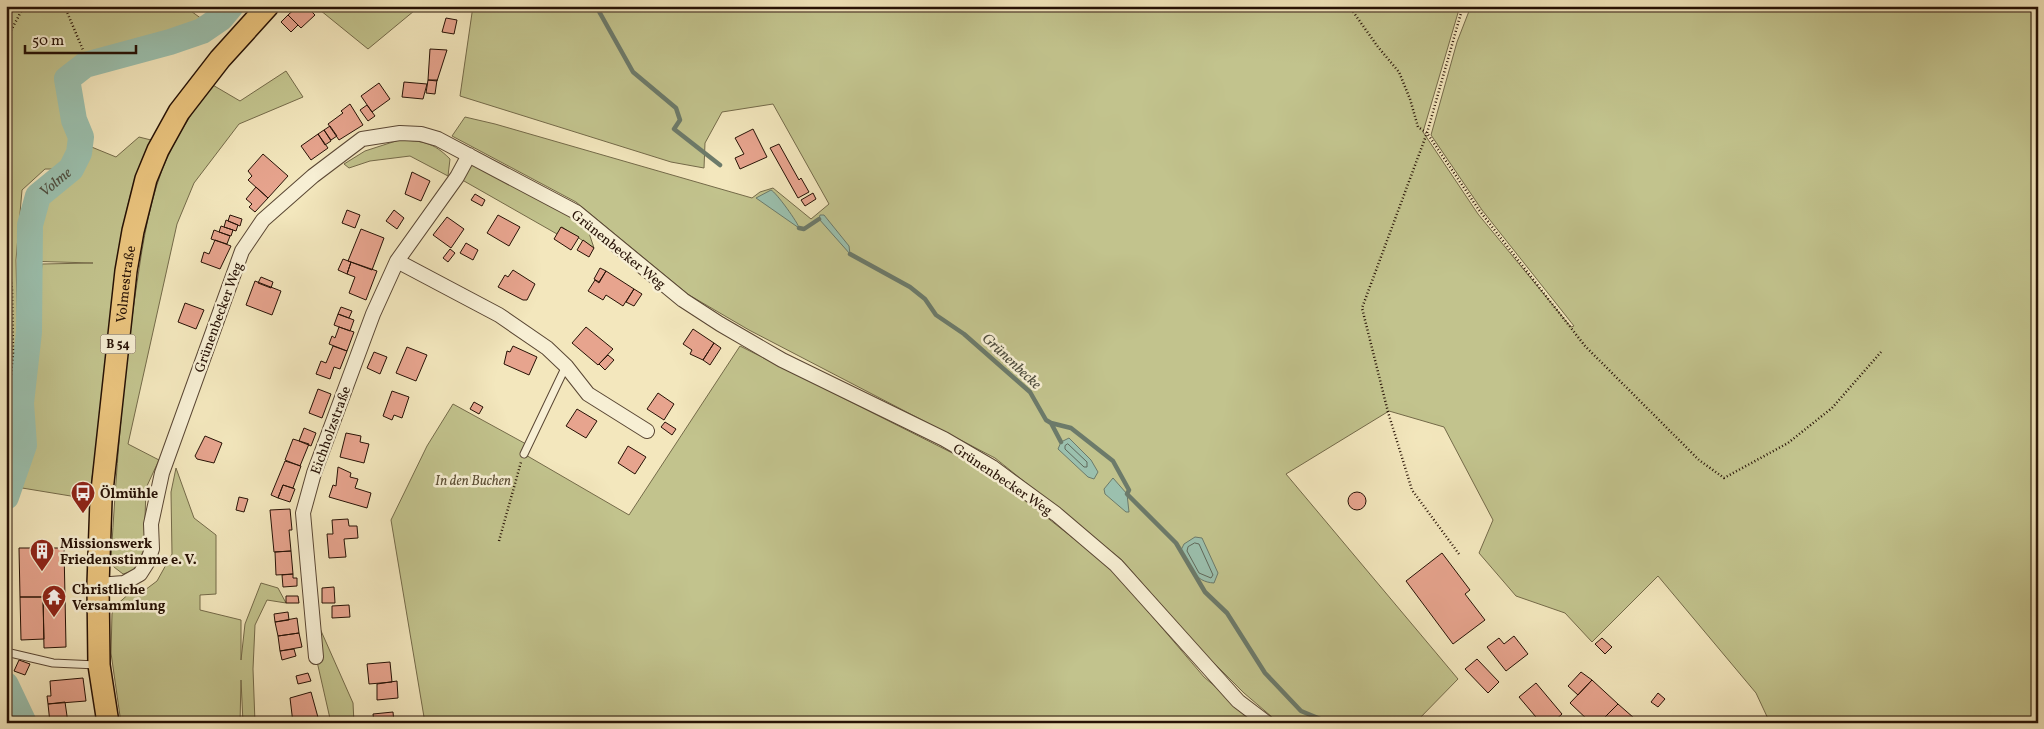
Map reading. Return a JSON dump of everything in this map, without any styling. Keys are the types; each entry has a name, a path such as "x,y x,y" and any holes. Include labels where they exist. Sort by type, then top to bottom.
{"main road":[{"name":"Volmestraße","path":"108,723 99,666 100,500 126,271 146,179 158,150 179,112 220,60 268,6"}],"street":[{"name":"Grünenbecker Weg","path":"98,584 124,583 140,574 148,562 152,549 151,524 162,473 242,251 263,220 313,176 362,139 400,133 421,134 438,139 576,212 683,300 720,324 782,360 944,439 1000,473 1056,514 1116,565 1232,694 1267,723"},
{"name":"Eichholzstraße","path":"316,657 302,513 314,473 373,314 397,261 457,177 469,155"},
{"path":"397,261 499,315 547,348 566,366 588,394 647,431"}],"lane":[{"path":"524,454 566,366"},
{"path":"6,652 53,663 99,666"}],"path":[{"path":"6,40 24,6"},
{"path":"67,6 67,12 83,50"},
{"path":"1349,6 1378,47 1399,72 1418,126 1427,133 1479,210 1585,346 1699,460 1724,478 1788,443 1832,408 1881,352"},
{"path":"1459,554 1412,490 1388,412 1362,308 1427,133 1463,6"},
{"path":"6,241 12,289 13,353 6,429"},
{"path":"499,541 524,454"}],"green space":[{"path":"6,6 184,6 206,22 180,43 162,53 141,58 107,62 87,69 76,77 66,90 63,91 72,139 116,157 139,137 151,140 133,186 122,235 89,499 16,487 30,451 24,405 30,383 42,264 93,263 23,261 24,231 29,215 66,176 70,169 45,169 22,190 16,260 18,351 12,446 6,467"},
{"path":"315,6 420,6 368,49"},
{"path":"473,6 1460,6 1423,132 1478,214 1571,327 1574,326 1482,210 1431,135 1457,42 1471,6 2038,6 2038,723 1770,723 1756,693 1658,576 1592,642 1565,613 1516,596 1479,553 1493,520 1444,427 1389,411 1286,474 1458,679 1415,723 1279,723 1244,693 1201,650 1122,560 995,458 749,330 689,295 576,202 452,136 465,117 752,198 760,192 773,188 811,219 829,204 773,104 722,112 705,143 704,168 671,162 460,96"},
{"path":"286,71 303,97 239,124 194,183 177,224 128,444 159,460 146,488 144,550 133,571 123,574 114,567 111,560 120,432 126,367 139,269 156,186 172,147 211,84 240,101"},
{"path":"399,140 421,142 438,149 450,159 448,176 410,156 370,161 349,168 344,164 365,151"},
{"path":"467,159 576,212 588,230 594,248 562,227 557,234 457,177"},
{"name":"In den Buchen","path":"740,346 988,471 1111,568 1204,677 1258,723 425,723 391,520 427,446 453,404 526,444 524,454 629,515"},
{"path":"176,468 194,518 216,535 216,594 200,595 200,610 241,620 241,660 245,624 261,583 278,588 286,603 267,600 255,625 253,669 255,723 243,723 241,680 240,723 121,723 111,653 112,614 114,607 131,592 145,590 157,581 172,554 171,492"},
{"path":"310,606 353,703 354,723 331,723 316,657"}],"water":[{"path":"771,190 787,208 799,228 756,198"},
{"path":"820,215 824,215 849,246 850,254 819,219"},
{"path":"1069,438 1091,460 1098,472 1094,479 1088,477 1058,449 1061,442"},
{"path":"1113,478 1127,494 1129,512 1126,512 1105,494 1104,489"},
{"path":"1195,537 1202,538 1218,573 1214,583 1202,580 1193,572 1181,550 1184,544"}],"building":[{"path":"298,6 306,6 315,15 301,28 288,15"},
{"path":"288,15 298,25 291,32 281,22"},
{"path":"446,18 457,20 454,34 442,32"},
{"path":"430,49 447,50 437,81 428,80"},
{"path":"428,80 437,80 435,94 426,93"},
{"path":"404,82 427,84 423,99 402,97"},
{"path":"379,83 390,99 372,112 361,96"},
{"path":"350,104 363,125 339,140 328,124 343,113 341,111"},
{"path":"367,105 375,116 368,121 360,110"},
{"path":"330,126 337,136 331,140 324,130"},
{"path":"753,129 767,157 740,169 735,158 744,154 735,138"},
{"path":"324,130 331,141 325,145 318,134"},
{"path":"318,134 328,148 311,160 301,146"},
{"path":"779,144 799,180 801,178 809,192 798,198 770,148"},
{"path":"263,154 288,176 268,198 248,180 252,176 248,171"},
{"path":"412,172 430,181 421,201 405,194"},
{"path":"256,187 268,198 255,212 249,207 252,204 246,199"},
{"path":"813,193 816,199 805,206 801,200"},
{"path":"475,194 485,200 482,206 471,200"},
{"path":"347,210 360,215 355,228 342,223"},
{"path":"394,210 404,218 397,229 386,221"},
{"path":"230,215 242,219 240,226 228,221"},
{"path":"498,215 520,227 509,246 487,233"},
{"path":"447,217 464,229 451,248 433,235"},
{"path":"226,220 238,225 236,231 224,227"},
{"path":"221,226 233,230 231,236 219,232"},
{"path":"561,227 579,237 571,250 554,239"},
{"path":"361,229 384,238 372,270 348,261"},
{"path":"214,230 230,236 227,244 211,239"},
{"path":"215,240 231,246 220,269 201,262 204,252 209,254"},
{"path":"583,240 594,248 589,257 577,250"},
{"path":"466,243 478,250 473,260 460,253"},
{"path":"450,249 455,253 448,262 443,258"},
{"path":"343,259 351,262 347,274 338,270"},
{"path":"351,262 377,271 366,300 349,293 355,277 347,274"},
{"path":"600,268 606,271 599,282 594,279"},
{"path":"513,270 535,284 527,300 523,300 498,287 505,275 508,277"},
{"path":"606,271 634,289 623,306 606,295 603,300 588,291 595,280 599,283"},
{"path":"261,277 273,282 271,288 258,283"},
{"path":"255,281 281,291 272,315 246,305"},
{"path":"634,289 642,294 634,306 626,302"},
{"path":"185,303 204,310 196,329 178,322"},
{"path":"341,307 352,311 349,318 338,314"},
{"path":"338,314 354,320 350,331 334,325"},
{"path":"339,327 354,332 347,351 329,344 332,336 335,338"},
{"path":"586,327 613,349 598,365 572,343"},
{"path":"693,329 714,343 703,360 690,354 692,350 683,344"},
{"path":"714,343 721,348 710,365 703,360"},
{"path":"333,346 347,351 340,369 334,367 330,379 316,374 321,361 326,363"},
{"path":"513,346 537,357 529,375 504,364 507,351 510,352"},
{"path":"407,347 427,355 416,381 396,373"},
{"path":"374,352 387,357 380,374 367,368"},
{"path":"608,355 614,360 605,370 599,364"},
{"path":"318,389 331,394 322,418 309,413"},
{"path":"392,391 409,397 402,418 394,415 392,420 383,416"},
{"path":"658,393 674,404 664,420 647,409"},
{"path":"474,402 483,407 479,414 470,409"},
{"path":"577,409 597,421 586,438 566,426"},
{"path":"665,422 676,429 672,435 661,427"},
{"path":"304,428 316,433 311,446 299,441"},
{"path":"346,433 361,436 360,442 369,444 364,463 340,457"},
{"path":"205,436 222,443 214,463 197,459 195,456"},
{"path":"293,439 309,444 300,466 285,460"},
{"path":"628,446 646,457 635,474 618,463"},
{"path":"285,461 301,466 293,488 283,485 278,498 271,495"},
{"path":"338,467 351,473 350,477 358,479 355,488 371,493 367,508 329,497 333,485 336,486"},
{"path":"283,485 295,489 290,502 278,498"},
{"path":"1357,492 1365,497 1366,501 1361,509 1357,510 1349,505 1348,501 1353,493"},
{"path":"239,497 248,499 244,512 236,510"},
{"path":"290,509 291,551 274,552 270,510"},
{"path":"348,519 349,526 357,526 358,538 344,539 346,557 329,558 327,534 333,534 332,520"},
{"name":"Missionswerk Friedensstimme e. V.","path":"19,548 64,548 65,597 20,597"},
{"path":"291,551 293,574 276,575 275,552"},
{"path":"1442,553 1470,590 1465,594 1485,620 1453,644 1406,581"},
{"path":"293,574 293,578 297,578 297,586 283,587 282,575"},
{"path":"334,587 335,603 322,603 322,588"},
{"name":"Christliche Versammlung","path":"65,596 66,647 44,648 43,597"},
{"path":"286,596 298,596 299,603 286,603"},
{"path":"20,597 43,597 44,639 21,640"},
{"path":"349,605 350,617 332,618 332,606"},
{"path":"288,612 289,620 275,622 274,614"},
{"path":"297,618 299,633 278,636 275,622"},
{"path":"299,633 302,647 280,651 278,636"},
{"path":"1514,636 1528,654 1506,671 1487,647 1499,638 1504,644"},
{"path":"1602,638 1612,647 1605,654 1595,644"},
{"path":"294,649 296,656 282,660 280,651"},
{"path":"1477,659 1499,682 1488,693 1465,669"},
{"path":"19,660 30,664 25,675 14,671"},
{"path":"390,662 392,682 369,684 367,664"},
{"path":"1581,672 1592,680 1578,695 1568,686"},
{"path":"308,673 311,681 298,684 296,676"},
{"path":"83,678 86,701 48,704 47,696 51,696 50,681"},
{"path":"1592,680 1618,704 1599,723 1591,723 1570,703"},
{"path":"397,681 398,698 377,700 377,684"},
{"path":"1536,683 1562,714 1552,723 1541,723 1519,697"},
{"path":"311,692 319,721 293,723 290,698"},
{"path":"1658,693 1665,699 1658,707 1651,702"},
{"path":"65,702 68,723 50,723 48,704"},
{"path":"1618,704 1634,718 1630,723 1599,723"},
{"path":"393,712 394,723 374,723 373,714"}],"waterway":[{"path":"201,6 210,9 218,6"},
{"name":"Volme","path":"6,497 24,445 21,403 29,332 30,225 38,196 71,169 79,153 81,137 74,120 67,79 85,65 170,42 202,31 221,18 231,6"},
{"name":"Grünenbecke","path":"596,6 633,72 676,108 680,120 674,129 720,165"},
{"name":"Grünenbecke","path":"799,228 804,229 819,219"},
{"name":"Grünenbecke","path":"850,254 910,287 925,299 936,315 964,334 1030,392 1046,420 1071,428 1113,461 1129,490 1127,494 1176,543 1205,592 1227,613 1265,673 1301,711 1330,723"},
{"path":"1051,423 1061,442"},
{"name":"Volme","path":"6,685 24,723"}],"place":[{"name":"Ölmühle","path":"83,514"},
{"name":"Missionswerk Friedensstimme e. V.","path":"42,572"},
{"name":"Christliche Versammlung","path":"54,618"}]}
